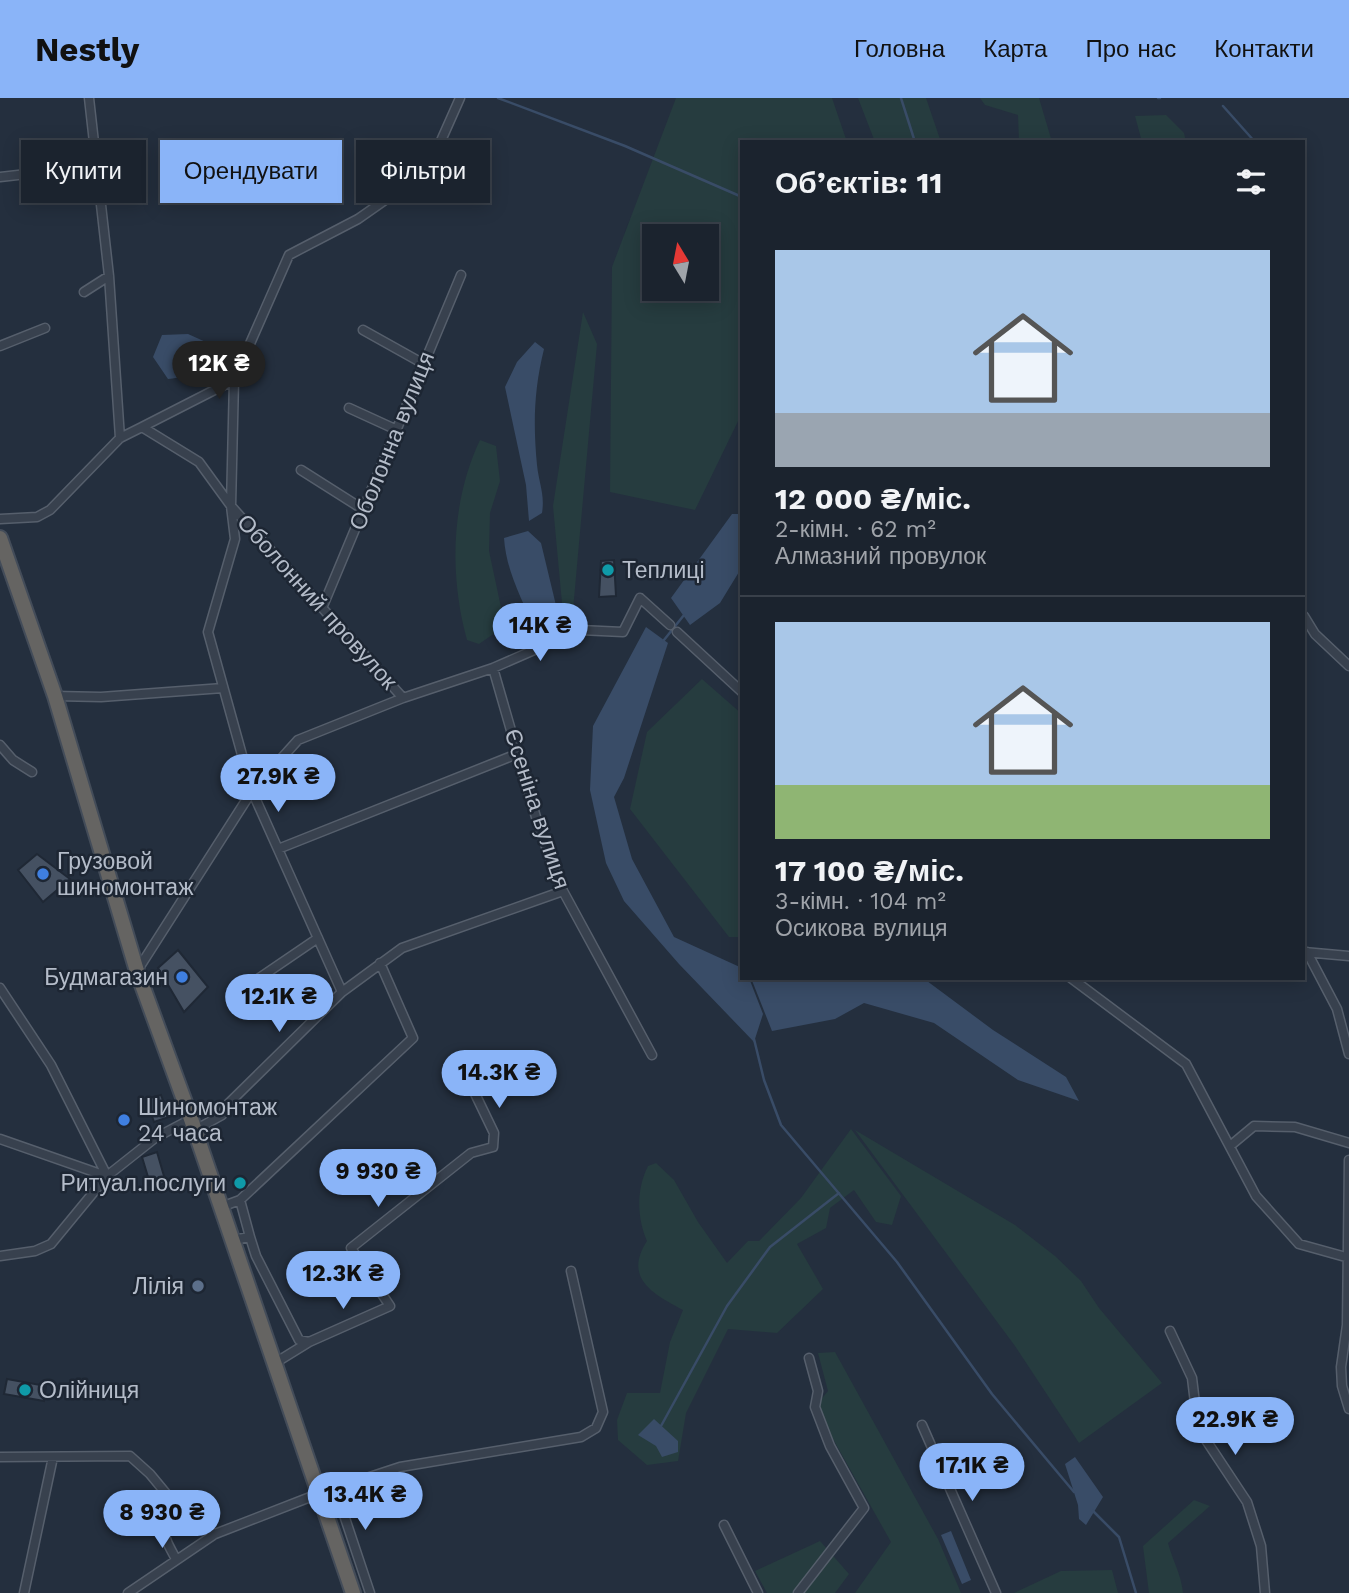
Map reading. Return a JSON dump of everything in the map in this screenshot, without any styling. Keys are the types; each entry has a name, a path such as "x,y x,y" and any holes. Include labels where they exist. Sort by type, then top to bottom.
{"highway":[{"path":"0,538 55,696 137,971 275,1363 324,1492 353,1593"}],"street":[{"path":"89,98 94,140"},
{"path":"342,992 252,791 208,632 235,538 231,506 234,380 289,255 358,219 428,170 460,98"},
{"path":"0,177 21,175"},
{"path":"101,203 120,438"},
{"name":"Оболонна вулиця","path":"323,606 397,430 422,363 461,275"},
{"path":"84,292 109,276"},
{"path":"0,346 45,328"},
{"path":"363,330 422,363"},
{"path":"0,519 37,517 50,510 120,438 234,380"},
{"path":"349,408 397,430"},
{"name":"Оболонний провулок","path":"142,427 199,462 231,506 403,698"},
{"path":"301,470 364,510"},
{"path":"137,971 252,791 298,740 403,698 493,668 580,630 623,632 640,597 670,625"},
{"path":"1305,618 1315,634 1349,666"},
{"path":"677,632 740,690"},
{"name":"Єсеніна вулиця","path":"493,668 540,831 563,891 652,1055"},
{"path":"55,696 113,697 223,688"},
{"path":"0,746 13,760 32,772"},
{"path":"278,849 517,754"},
{"path":"0,1256 36,1251 51,1244 107,1176 155,1138 222,1115 227,1105 342,992 402,948 563,891"},
{"path":"251,983 318,938"},
{"path":"1305,952 1349,956"},
{"path":"1305,952 1337,1009 1349,1054"},
{"path":"221,1207 240,1200 412,1038 380,963"},
{"path":"1074,980 1186,1064 1256,1196 1299,1244 1348,1258"},
{"path":"0,988 56,1074 87,1134 97,1162 107,1176"},
{"path":"275,1363 309,1342 390,1306 351,1248 471,1153 492,1147 494,1133 468,1079"},
{"path":"1230,1146 1254,1125 1295,1127 1349,1143"},
{"path":"0,1139 107,1176"},
{"path":"1349,1160 1347,1325 1341,1367 1342,1386 1349,1409"},
{"path":"240,1200 256,1256 299,1340 309,1342"},
{"path":"232,1240 250,1237"},
{"path":"128,1593 215,1534 324,1492 400,1467 581,1437 596,1428 603,1412 600,1393 571,1271"},
{"path":"1170,1331 1192,1378 1198,1428 1247,1502 1261,1546 1265,1593"},
{"path":"798,1593 864,1508 830,1446 815,1407 818,1391 809,1358"},
{"path":"922,1425 996,1593"},
{"path":"0,1457 130,1456 150,1474 188,1520 215,1534"},
{"path":"24,1593 53,1457"},
{"path":"324,1492 343,1512 370,1593"},
{"path":"175,1504 163,1527 163,1535 176,1559"},
{"path":"723,1525 758,1593"}],"green space":[{"path":"676,98 832,98 846,140 740,140 740,417 695,510 610,492 612,267"},
{"path":"858,98 926,98 940,140 874,140"},
{"path":"980,98 1039,98 1051,140 1019,140 1018,115 985,105"},
{"path":"1166,115 1184,133 1186,140 1141,140 1135,116"},
{"path":"583,312 597,344 573,610 562,603 553,506"},
{"path":"480,440 496,446 500,481 490,513 489,551 505,626 479,644 467,640 461,615 457,590 456,538 463,488"},
{"path":"702,679 740,712 740,937 729,937 630,809 647,732"},
{"path":"851,1129 901,1196 892,1225 876,1222 854,1190 830,1208 826,1228 797,1244 823,1289 777,1333 728,1329 686,1413 678,1461 647,1465 618,1440 617,1420 627,1393 660,1393 670,1342 683,1310 652,1291 640,1275 640,1254 647,1241 641,1223 640,1194 648,1166 656,1163 674,1180 698,1222 727,1263 748,1241 759,1241 801,1198"},
{"path":"855,1130 1015,1225 1055,1256 1081,1281 1099,1308 1162,1383 1079,1443 1015,1346"},
{"path":"835,1352 938,1539 961,1593 855,1593 891,1542 815,1407 828,1391 818,1353"},
{"path":"1194,1500 1210,1506 1168,1543 1181,1579 1183,1593 1149,1593 1143,1546"},
{"path":"820,1541 849,1574 835,1593 767,1593 755,1571"},
{"path":"1112,1570 1118,1593 1014,1593 1061,1571"}],"water":[{"path":"188,334 208,343 202,358 190,373 168,379 153,357 162,335"},
{"path":"535,342 544,349 536,392 535,421 537,465 543,506 542,513 529,521 526,485 505,387 517,362"},
{"path":"732,514 740,514 740,570 720,603 690,625 671,598"},
{"path":"528,531 541,543 560,622 536,631 512,574 504,538"},
{"path":"646,627 668,643 624,778 614,797 632,859 674,937 740,967 740,980 750,980 763,1014 754,1042 679,964 624,901 606,863 590,790 593,726"},
{"path":"752,980 926,980 993,1030 1066,1077 1079,1101 1018,1080 934,1023 864,1003 835,1019 772,1031"},
{"path":"654,1419 678,1441 678,1452 662,1457 656,1446 638,1435"},
{"path":"1075,1457 1103,1497 1086,1525 1079,1519 1078,1505 1065,1464"},
{"path":"951,1531 971,1580 962,1584 941,1535"}],"building":[{"path":"614,560 616,596 599,597 601,561"},
{"name":"Грузовой шиномонтаж","path":"37,854 70,879 43,902 18,870"},
{"name":"Будмагазин","path":"178,950 208,987 184,1012 158,968"},
{"path":"161,1095 169,1117 154,1122 146,1099"},
{"path":"157,1152 166,1183 151,1187 142,1157"},
{"name":"Олійниця","path":"7,1379 46,1386 44,1401 4,1394"}],"waterway":[{"path":"498,98 625,146 740,196"},
{"path":"901,98 914,140"},
{"path":"1223,106 1253,140"},
{"path":"664,640 684,615"},
{"path":"754,1039 764,1080 781,1125 897,1262 992,1394 1074,1492"},
{"path":"661,1426 727,1306 770,1247 839,1193"},
{"path":"1093,1511 1119,1537 1136,1593"}],"place":[{"name":"Теплиці","path":"608,570"},
{"name":"Грузовой шиномонтаж","path":"43,874"},
{"name":"Будмагазин","path":"182,977"},
{"name":"Шиномонтаж 24 часа","path":"124,1120"},
{"name":"Ритуал.послуги","path":"240,1183"},
{"name":"Лілія","path":"198,1286"},
{"name":"Олійниця","path":"25,1390"}]}
